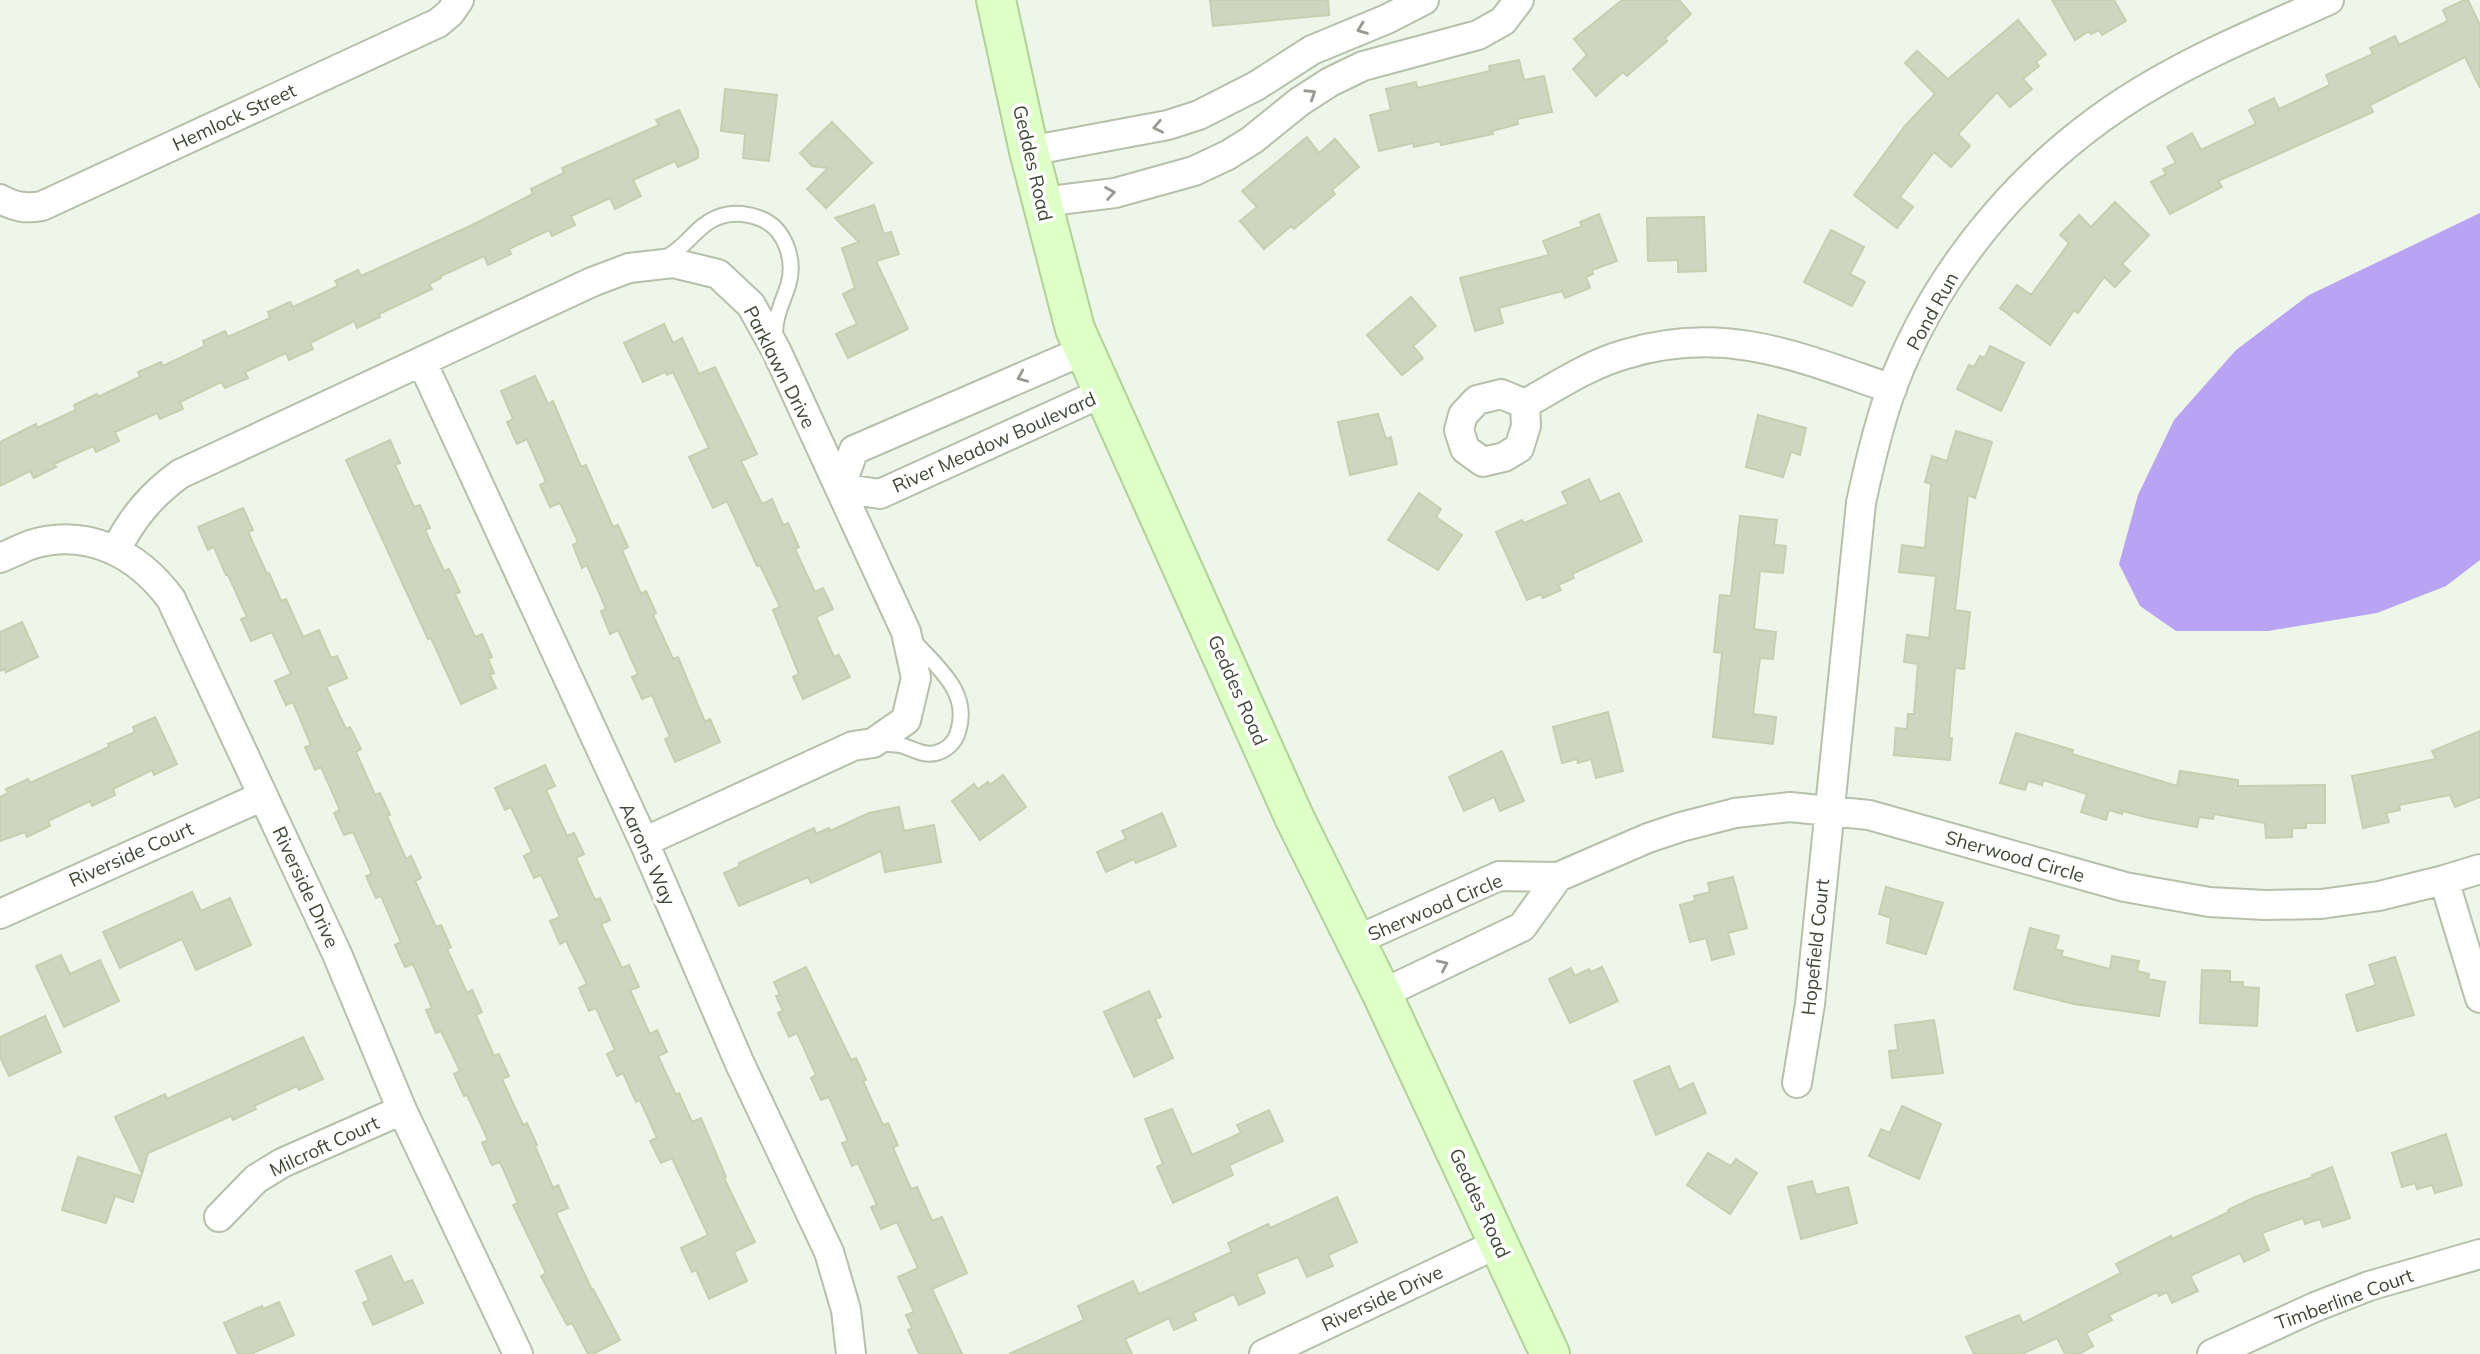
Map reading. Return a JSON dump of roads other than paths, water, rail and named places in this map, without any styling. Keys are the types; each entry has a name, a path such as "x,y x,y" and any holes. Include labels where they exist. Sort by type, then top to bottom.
{"main road":[{"name":"Geddes Road","path":"996,0 1029,151 1075,329 1295,818 1382,994 1550,1354"}],"street":[{"name":"Hemlock Street","path":"0,199 13,206 43,206 438,23 450,13 459,0"},
{"path":"1029,151 1168,125 1199,115 1256,86 1312,50 1387,19 1424,0"},
{"path":"1042,202 1115,193 1194,171 1252,140 1299,102 1330,82 1363,66 1478,35 1503,21 1519,0"},
{"name":"Pond Run","path":"1829,811 1861,503 1872,449 1892,389 1936,298 1999,210 2077,136 2157,82 2329,0"},
{"name":"Parklawn Drive","path":"116,550 143,505 180,474 592,282 629,268 673,263 718,274 751,305 776,350 906,632 916,678 906,720 873,743 853,746 644,842"},
{"path":"1525,404 1588,369 1625,354 1673,344 1711,342 1786,352 1892,389"},
{"path":"840,488 854,450 1085,350"},
{"name":"Aarons Way","path":"422,362 644,842 740,1063 829,1252 846,1310 851,1354"},
{"name":"River Meadow Boulevard","path":"840,488 880,494 1104,392"},
{"name":"Riverside Drive","path":"0,558 30,545 50,541 87,542 116,550 147,571 171,599 337,954 402,1110 517,1354"},
{"name":"Riverside Court","path":"0,914 263,796"},
{"name":"Sherwood Circle","path":"1355,941 1500,876 1558,877 1648,838 1735,813 1790,807 1869,815 2125,887 2209,902 2321,904 2379,896 2480,869"},
{"name":"Hopefield Court","path":"1797,1083 1810,1004 1829,811"},
{"path":"1382,994 1522,927 1558,877"},
{"path":"2444,880 2480,998"},
{"name":"Milcroft Court","path":"219,1217 256,1178 282,1163 402,1110"},
{"name":"Riverside Drive","path":"1264,1354 1499,1243"},
{"name":"Timberline Court","path":"2212,1354 2272,1325 2347,1294 2480,1254"}],"lane":[{"path":"650,265 679,251 702,227 716,218 748,214 764,219 777,229 786,243 791,262 789,284 778,308 774,327 776,350"},
{"path":"873,743 899,745 920,753 935,753 948,748 957,737 961,723 960,703 953,684 906,632"}]}
